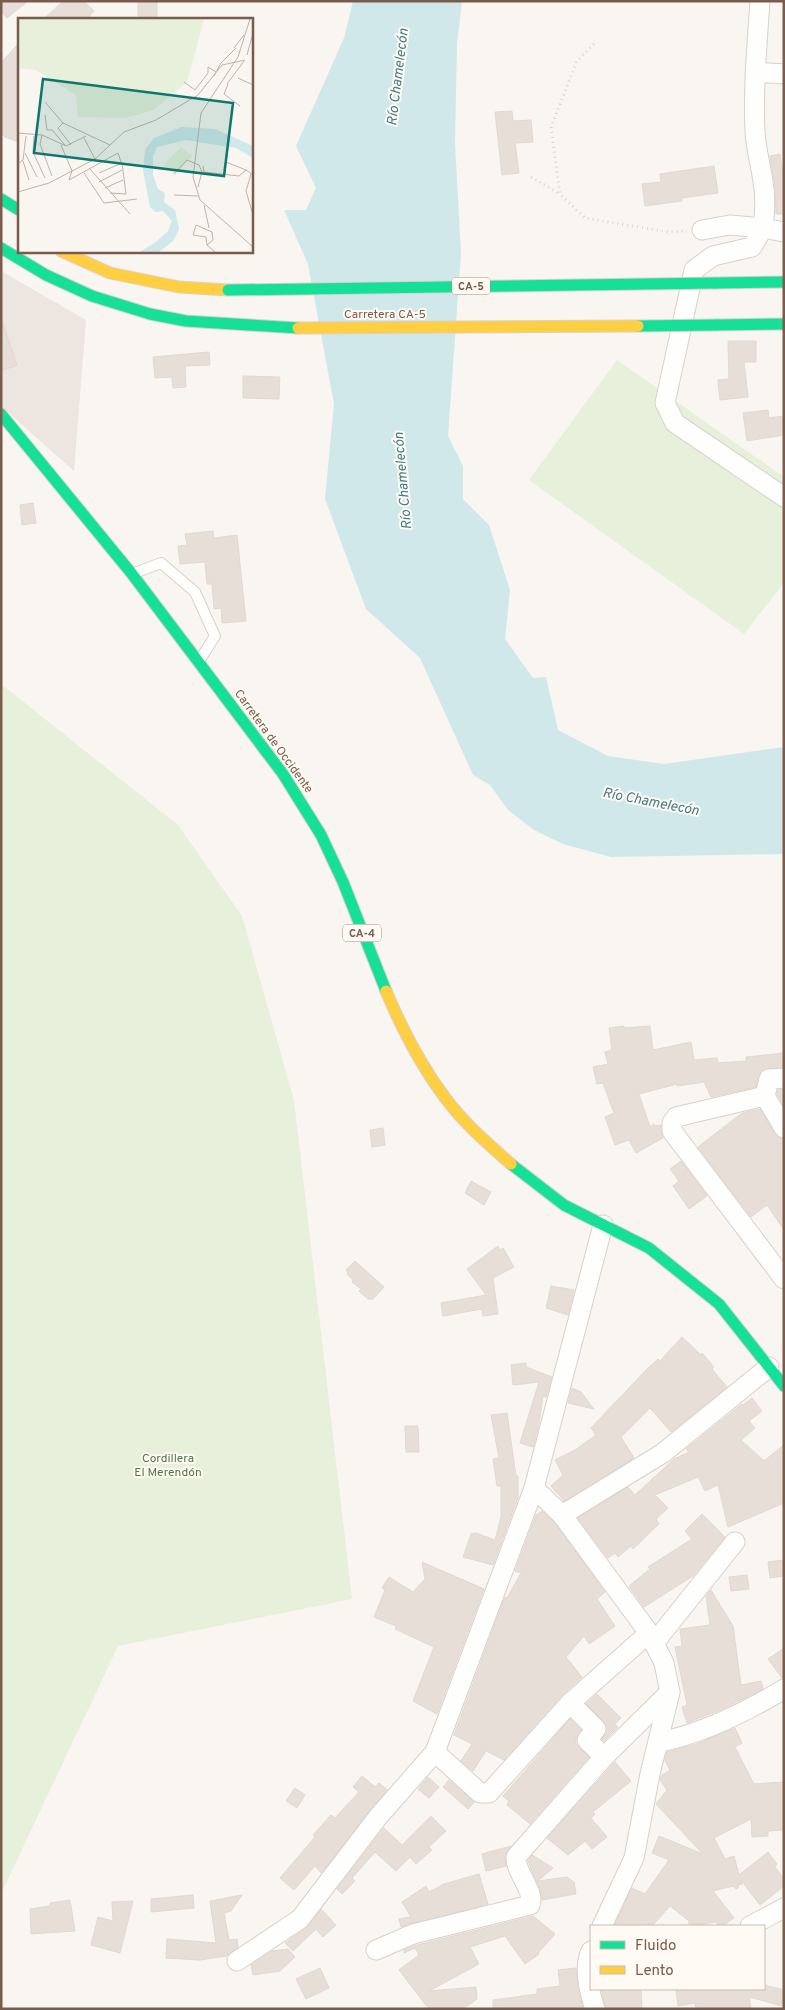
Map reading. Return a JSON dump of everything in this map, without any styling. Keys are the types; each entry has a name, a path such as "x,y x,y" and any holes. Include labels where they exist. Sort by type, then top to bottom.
{"main road":[{"path":"1,199 18,209"},
{"name":"Carretera CA-5","path":"1,248 46,275 92,296 150,314 186,321 298,328 784,324"},
{"name":"CA-5","path":"63,252 110,273 179,287 228,290 784,282"},
{"path":"82,252 110,273"},
{"path":"74,301 102,309 150,314"},
{"name":"Carretera de Occidente","path":"1,414 132,574 283,774 321,835 344,882 368,949 403,1032 446,1099 476,1133 516,1169 564,1205 649,1248 719,1304 784,1386"}],"street":[{"path":"760,1 755,132 766,208 763,228 752,247 713,256 694,270 665,403 675,422 784,497"},
{"path":"756,72 784,74"},
{"path":"702,230 730,225 784,232"},
{"path":"784,1078 770,1079 765,1096 784,1128"},
{"path":"765,1096 676,1117 672,1122 672,1131 784,1280"},
{"path":"237,1961 300,1919 378,1817 434,1752 534,1488 603,1225"},
{"path":"562,1515 663,1453 769,1367"},
{"path":"534,1488 562,1515 651,1638 664,1663 670,1692 660,1742 650,1774 634,1858 602,1925"},
{"path":"434,1752 480,1794 489,1793 570,1702 651,1638 735,1542"},
{"path":"660,1742 685,1737 762,1702 784,1689"},
{"path":"376,1950 413,1934 530,1904 531,1896 516,1864 516,1857 604,1756 670,1692"},
{"path":"570,1702 596,1729 587,1740 604,1756"},
{"path":"752,1925 784,1908"},
{"path":"590,1956 589,1988 594,2009"}],"lane":[{"path":"132,574 161,563 195,592 215,636 198,662"}],"path":[{"path":"560,194 551,126 577,61 594,44"},
{"path":"531,177 560,194 585,218 668,232 702,230"}],"shaded area":[{"path":"1,271 86,320 74,471 1,406"}],"green space":[{"path":"617,360 784,477 784,583 744,634 529,480"},
{"name":"Cordillera El Merendón","path":"1,684 178,825 242,916 294,1100 352,1599 118,1646 1,1894"}],"water":[{"name":"Río Chamelecón","path":"353,1 462,1 457,44 455,144 461,253 448,436 463,466 463,499 489,525 510,590 505,639 533,678 546,677 558,730 608,756 664,764 784,747 784,854 611,857 563,844 534,830 508,810 490,785 473,775 420,658 366,609 325,499 334,404 308,264 284,210 306,210 316,188 296,146 344,38"}],"building":[{"path":"1,1 28,1 7,18 1,11"},
{"path":"63,1 84,1 94,11 88,18 45,18"},
{"path":"138,1 157,1 157,18 138,18"},
{"path":"18,44 18,142 5,137 1,133 1,63"},
{"path":"512,111 513,121 531,120 533,142 515,143 519,173 502,175 495,112"},
{"path":"780,154 784,181 784,214 776,214 775,187 770,156"},
{"path":"714,166 718,193 682,198 682,201 645,206 642,184 661,182 660,174"},
{"path":"3,324 17,365 1,371 1,325"},
{"path":"728,341 756,341 756,362 744,362 748,397 720,400 718,380 729,379"},
{"path":"209,352 210,365 185,366 186,387 173,388 172,377 155,378 153,357"},
{"path":"243,376 280,377 279,399 243,398"},
{"path":"768,410 769,418 784,416 784,435 747,441 743,413"},
{"path":"33,503 36,523 22,525 20,505"},
{"path":"213,531 214,538 237,535 246,621 222,623 221,608 214,609 212,584 207,584 205,562 180,564 178,546 187,545 185,534"},
{"path":"624,1026 624,1028 650,1026 653,1050 691,1042 694,1060 717,1058 718,1063 746,1061 746,1057 784,1053 784,1067 762,1070 758,1076 756,1087 711,1097 704,1082 677,1086 677,1084 639,1094 650,1127 654,1124 655,1126 661,1125 663,1138 636,1153 629,1140 615,1145 605,1117 614,1113 603,1083 597,1084 593,1067 608,1064 605,1052 612,1050 609,1028"},
{"path":"784,1089 784,1106 777,1094 778,1090"},
{"path":"760,1109 775,1134 784,1139 784,1230 767,1205 751,1217 698,1147 742,1113"},
{"path":"383,1128 385,1145 372,1147 370,1130"},
{"path":"681,1161 707,1196 689,1209 673,1186 679,1181 670,1169"},
{"path":"471,1181 491,1192 484,1205 465,1193"},
{"path":"498,1246 500,1250 503,1248 514,1267 493,1278 498,1314 483,1316 482,1309 443,1316 441,1303 486,1295 467,1269"},
{"path":"355,1261 384,1287 373,1299 368,1299 359,1291 361,1289 352,1282 353,1280 347,1274 346,1270"},
{"path":"551,1286 574,1290 568,1315 546,1308"},
{"path":"682,1337 701,1355 702,1353 727,1387 671,1432 650,1408 621,1437 634,1458 564,1501 551,1486 563,1475 555,1460 575,1450 596,1435 591,1428 648,1368 658,1359 660,1361"},
{"path":"526,1363 526,1367 552,1377 546,1397 543,1396 533,1447 520,1443 539,1382 513,1385 511,1365"},
{"path":"572,1388 581,1392 594,1409 568,1403"},
{"path":"752,1398 762,1411 749,1421 755,1428 741,1440 764,1461 784,1445 784,1503 728,1527 718,1485 705,1491 698,1477 655,1495 668,1508 656,1519 659,1524 633,1549 631,1546 618,1557 615,1553 608,1558 578,1518 628,1487 635,1495 674,1459 689,1452 686,1449"},
{"path":"507,1413 516,1476 518,1476 518,1498 493,1565 463,1557 471,1534 476,1533 495,1540 501,1517 501,1486 497,1486 493,1459 499,1458 491,1415"},
{"path":"405,1426 418,1426 419,1452 406,1452"},
{"path":"542,1511 554,1522 605,1592 597,1599 615,1626 589,1644 584,1636 566,1657 582,1677 562,1695 504,1760 486,1751 473,1771 461,1761 472,1744 454,1735 505,1597 507,1598 521,1573 515,1571 536,1515"},
{"path":"702,1514 725,1537 693,1576 644,1607 629,1586 650,1569 648,1567 692,1539 685,1531"},
{"path":"784,1560 784,1576 770,1578 768,1562"},
{"path":"422,1562 484,1589 437,1714 413,1701 434,1647 395,1629 396,1626 374,1617 385,1590 382,1588 389,1577 413,1592 425,1579"},
{"path":"747,1575 749,1589 731,1591 729,1577"},
{"path":"711,1590 733,1626 741,1685 761,1681 763,1689 720,1710 687,1723 682,1707 687,1705 675,1647 682,1646 680,1629 710,1625 706,1596"},
{"path":"784,1648 784,1678 782,1678 768,1659"},
{"path":"597,1694 621,1718 615,1724 618,1727 604,1741 602,1739 607,1732 607,1725 586,1704"},
{"path":"570,1719 581,1730 576,1737 576,1744 589,1757 530,1824 507,1805 509,1801 503,1796"},
{"path":"735,1728 742,1743 735,1747 754,1784 784,1782 784,1830 768,1831 768,1836 752,1837 751,1819 714,1838 725,1859 734,1856 739,1875 768,1852 777,1864 775,1867 784,1879 784,1886 760,1905 741,1880 742,1884 738,1885 739,1887 736,1889 733,1886 713,1891 734,1918 724,1925 718,1925 716,1922 689,1925 689,1921 670,1906 653,1925 614,1925 632,1888 645,1894 669,1860 652,1853 659,1836 703,1854 656,1804 667,1790 660,1780 661,1776 670,1770 665,1760 667,1752 696,1744"},
{"path":"615,1762 631,1781 593,1812 595,1814 591,1818 607,1837 592,1849 585,1841 568,1855 547,1838"},
{"path":"362,1776 375,1787 379,1783 387,1790 321,1873 315,1866 294,1890 280,1878 331,1815 335,1818 359,1792 353,1787"},
{"path":"428,1777 439,1787 429,1798 418,1789"},
{"path":"449,1780 474,1802 468,1809 443,1787"},
{"path":"295,1788 305,1795 297,1808 286,1801"},
{"path":"431,1816 446,1831 429,1847 432,1850 416,1864 410,1857 396,1871 375,1852 352,1878 355,1881 342,1894 337,1889 384,1828 402,1845"},
{"path":"511,1846 505,1854 506,1866 486,1871 482,1854"},
{"path":"532,1855 553,1868 538,1881 567,1877 574,1882 576,1894 542,1900 528,1861"},
{"path":"479,1874 488,1904 401,1927 399,1919 411,1917 402,1902 426,1886 429,1892 444,1884"},
{"path":"193,1895 194,1908 151,1912 151,1899"},
{"path":"242,1895 231,1911 224,1913 229,1940 237,1939 238,1947 227,1956 200,1960 166,1958 167,1939 216,1943 210,1901"},
{"path":"70,1900 75,1931 31,1934 30,1909"},
{"path":"133,1901 120,1953 91,1945 98,1917 113,1921 112,1902"},
{"path":"321,1909 336,1925 323,1937 316,1929 293,1951 285,1943 306,1928"},
{"path":"533,1916 555,1934 539,1954 525,1964 505,1936 470,1947 479,1964 429,1991 476,1987 477,1999 463,2009 429,2009 399,1970 419,1955 415,1948 404,1953 404,1950 417,1945"},
{"path":"288,1949 295,1957 280,1971 253,1975 251,1965 272,1951"},
{"path":"320,1968 329,1988 306,1999 296,1979"},
{"path":"576,1968 578,1989 583,2009 493,2008 493,2000 537,1994 537,1989 560,1986 558,1970"},
{"path":"765,1985 784,1990 782,2006 749,1997 751,2009 696,2009 695,2003 678,2006 676,1990 765,1990"},
{"path":"601,1990 641,1990 642,2009 606,2009"}],"traffic: fast":[{"path":"1,199 18,209"},
{"path":"1,248 46,275 92,296 150,314 186,321 298,328"},
{"path":"715,283 784,282"},
{"path":"228,290 715,283"},
{"path":"716,325 784,324"},
{"path":"638,326 716,325"},
{"path":"1,414 132,574 283,774 321,835 343,882 386,991"},
{"path":"511,1164 564,1205 649,1248 719,1304 784,1386"}],"traffic: slow":[{"path":"63,252 110,273 179,287 228,290"},
{"path":"298,328 638,326"},
{"path":"386,991 428,1074 468,1125 511,1164"}]}
